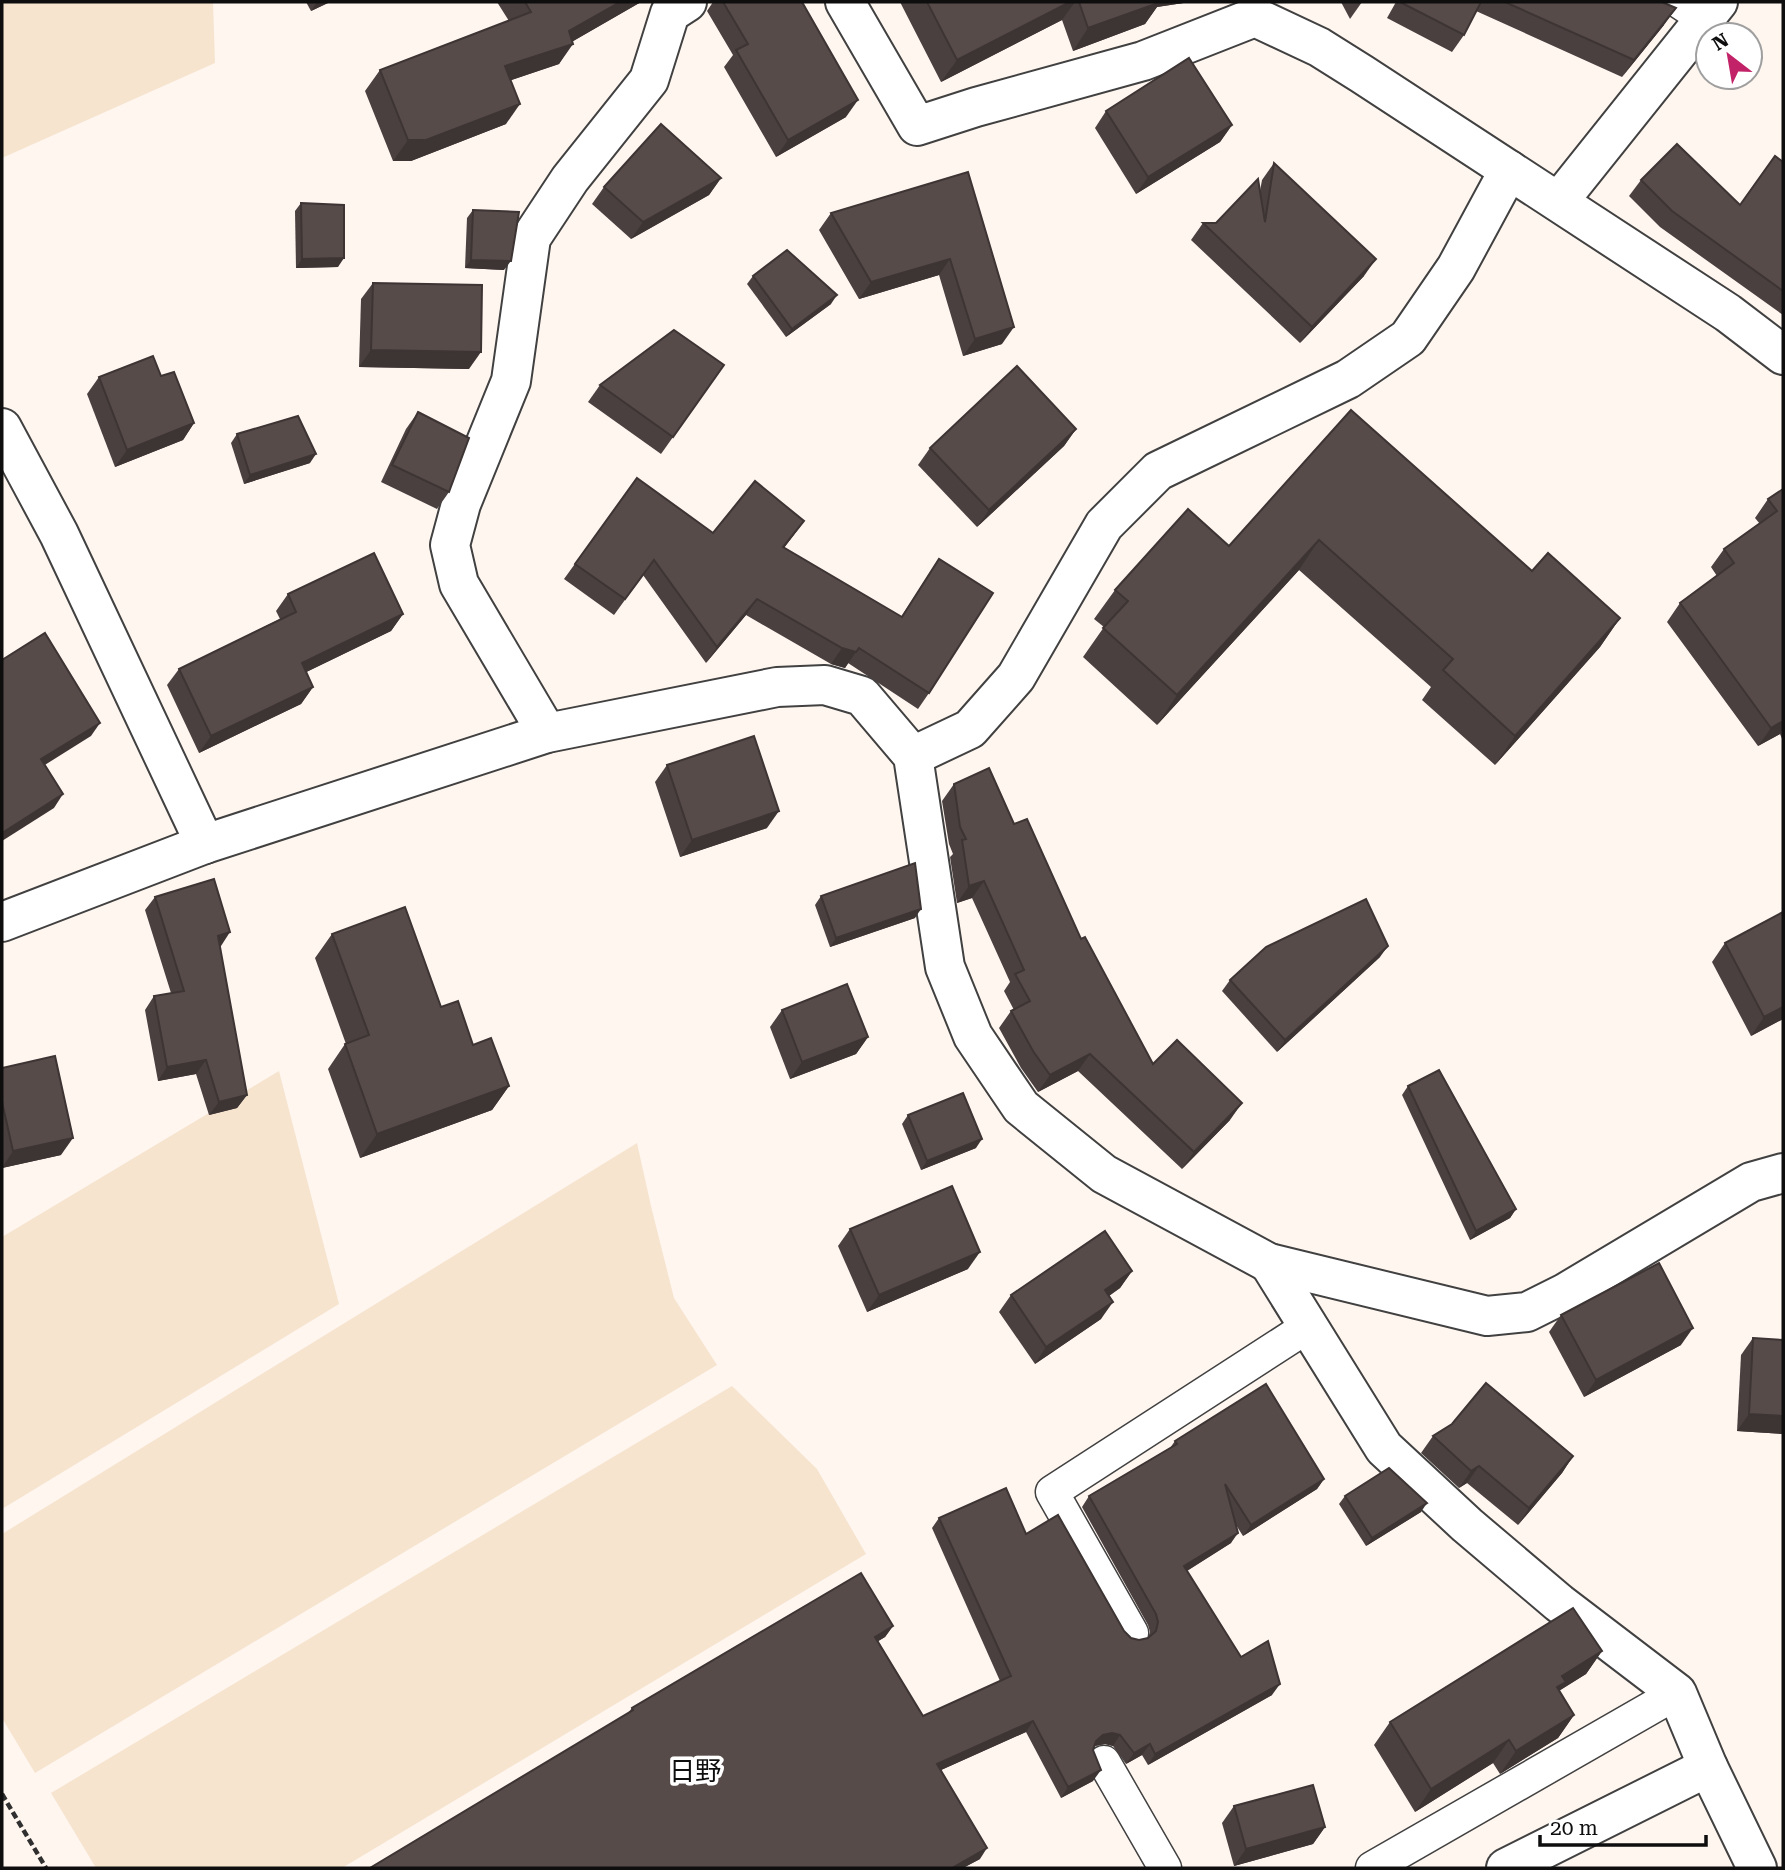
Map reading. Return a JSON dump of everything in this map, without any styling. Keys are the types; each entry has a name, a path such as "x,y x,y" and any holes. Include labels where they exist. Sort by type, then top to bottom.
{"street":[{"path":"547,733 459,584 450,545 461,504 511,381 531,238 570,179 649,80 670,13 687,2"},
{"path":"845,2 917,126 1143,61 1252,9 1319,47 1559,201 1728,313 1783,355"},
{"path":"1559,201 1700,7"},
{"path":"913,756 970,729 1016,677 1104,525 1158,471 1348,379 1408,338 1456,268 1509,170"},
{"path":"2,428 59,534 205,844"},
{"path":"2,922 205,844 547,733 777,687 825,685 862,696 913,756 946,967 973,1036 1021,1107 1104,1174 1269,1263 1487,1316 1527,1312 1566,1293 1751,1182 1783,1173"},
{"path":"1269,1263 1384,1448 1467,1525 1559,1603 1677,1693 1708,1767 1756,1868"},
{"path":"1506,1868 1708,1767"}],"lane":[{"path":"1132,1633 1052,1492 1307,1327"},
{"path":"1373,1868 1677,1693"},
{"path":"1104,1762 1165,1868"}],"path":[{"path":"2,1794 46,1868"}],"shaded area":[{"path":"2,2 213,2 215,63 2,158"},
{"path":"279,1071 339,1304 2,1509 2,1237"},
{"path":"637,1143 674,1298 717,1365 35,1773 2,1718 2,1534"},
{"path":"732,1386 817,1469 866,1554 342,1868 96,1868 51,1793"}],"building":[{"path":"525,2 620,2 569,31 573,44 505,66 520,104 426,140 408,140 380,70 531,12"},
{"path":"723,2 802,2 858,100 788,140 736,50 748,44"},
{"path":"927,2 1070,2 957,60"},
{"path":"1079,2 1161,2 1088,28"},
{"path":"1400,2 1481,2 1464,35"},
{"path":"1505,2 1662,2 1676,8 1634,60"},
{"path":"1189,58 1232,125 1148,177 1106,111"},
{"path":"661,124 721,178 643,222 604,187"},
{"path":"1677,144 1740,205 1775,156 1783,162 1783,291 1672,211 1641,180"},
{"path":"1274,163 1376,259 1312,327 1203,223 1216,223 1258,179 1265,222"},
{"path":"968,172 1014,327 975,339 950,259 871,282 831,213"},
{"path":"301,203 344,205 344,258 302,259"},
{"path":"473,210 519,212 511,261 471,260"},
{"path":"787,250 837,295 792,329 753,276"},
{"path":"373,283 482,285 481,352 371,350"},
{"path":"674,330 724,365 673,437 600,385"},
{"path":"153,356 161,376 174,372 194,423 127,450 99,377"},
{"path":"1017,366 1076,429 989,510 930,448"},
{"path":"1351,410 1532,571 1548,553 1620,618 1515,736 1443,670 1453,659 1319,540 1177,695 1103,628 1128,601 1115,590 1188,509 1229,546"},
{"path":"418,412 469,438 449,492 392,465"},
{"path":"298,416 316,454 250,475 237,434"},
{"path":"637,478 713,533 755,481 804,521 783,547 902,617 939,559 993,593 929,693 859,648 856,652 842,648 757,599 717,647 654,560 625,599 575,564"},
{"path":"1783,489 1783,721 1771,728 1680,603 1734,563 1724,549 1777,511 1768,499"},
{"path":"374,553 403,614 302,663 313,687 211,736 179,669 296,612 288,594"},
{"path":"45,633 100,723 41,759 63,794 2,833 2,660"},
{"path":"754,736 779,811 692,840 667,765"},
{"path":"989,768 1014,824 1027,819 1081,939 1085,937 1153,1064 1177,1040 1242,1103 1194,1152 1090,1054 1050,1075 1011,1011 1030,1001 1015,974 1024,970 984,881 969,886 962,840 966,839 960,827 954,784"},
{"path":"915,863 921,909 836,938 821,896"},
{"path":"214,879 230,932 218,936 247,1095 219,1102 206,1060 167,1067 154,996 184,991 155,897"},
{"path":"1366,899 1388,946 1285,1040 1230,980 1266,947"},
{"path":"405,907 441,1007 458,1001 473,1045 491,1038 509,1086 377,1134 345,1044 369,1035 332,934"},
{"path":"1783,912 1783,1007 1764,1017 1725,943"},
{"path":"847,984 868,1037 802,1062 782,1010"},
{"path":"55,1056 73,1138 13,1151 2,1102 2,1068"},
{"path":"1439,1070 1516,1209 1476,1231 1408,1086"},
{"path":"963,1093 982,1139 927,1161 908,1115"},
{"path":"952,1186 980,1252 879,1295 850,1229"},
{"path":"1105,1231 1132,1271 1105,1290 1113,1302 1046,1347 1011,1295"},
{"path":"1659,1263 1693,1328 1596,1380 1561,1315"},
{"path":"1753,1338 1783,1340 1783,1416 1749,1414"},
{"path":"1486,1383 1573,1456 1529,1508 1479,1466 1471,1471 1433,1436 1452,1424"},
{"path":"1266,1384 1324,1479 1251,1525 1225,1484 1238,1533 1184,1566 1241,1657 1268,1641 1280,1684 1155,1754 1150,1744 1134,1753 1120,1735 1103,1735 1096,1741 1093,1750 1101,1770 1068,1787 1033,1721 937,1764 987,1848 952,1868 370,1868 633,1710 632,1708 861,1573 893,1626 875,1637 923,1716 1011,1676 939,1518 1006,1488 1026,1534 1058,1515 1124,1631 1131,1638 1148,1638 1156,1631 1156,1614 1089,1496 1177,1444 1175,1441"},
{"path":"1389,1468 1427,1503 1372,1538 1345,1496"},
{"path":"1573,1608 1602,1651 1562,1676 1566,1682 1557,1687 1574,1715 1516,1751 1509,1740 1431,1789 1390,1722"},
{"path":"1313,1785 1325,1827 1246,1849 1234,1806"}],"district":[{"name":"日野","path":"695,1771"}]}
